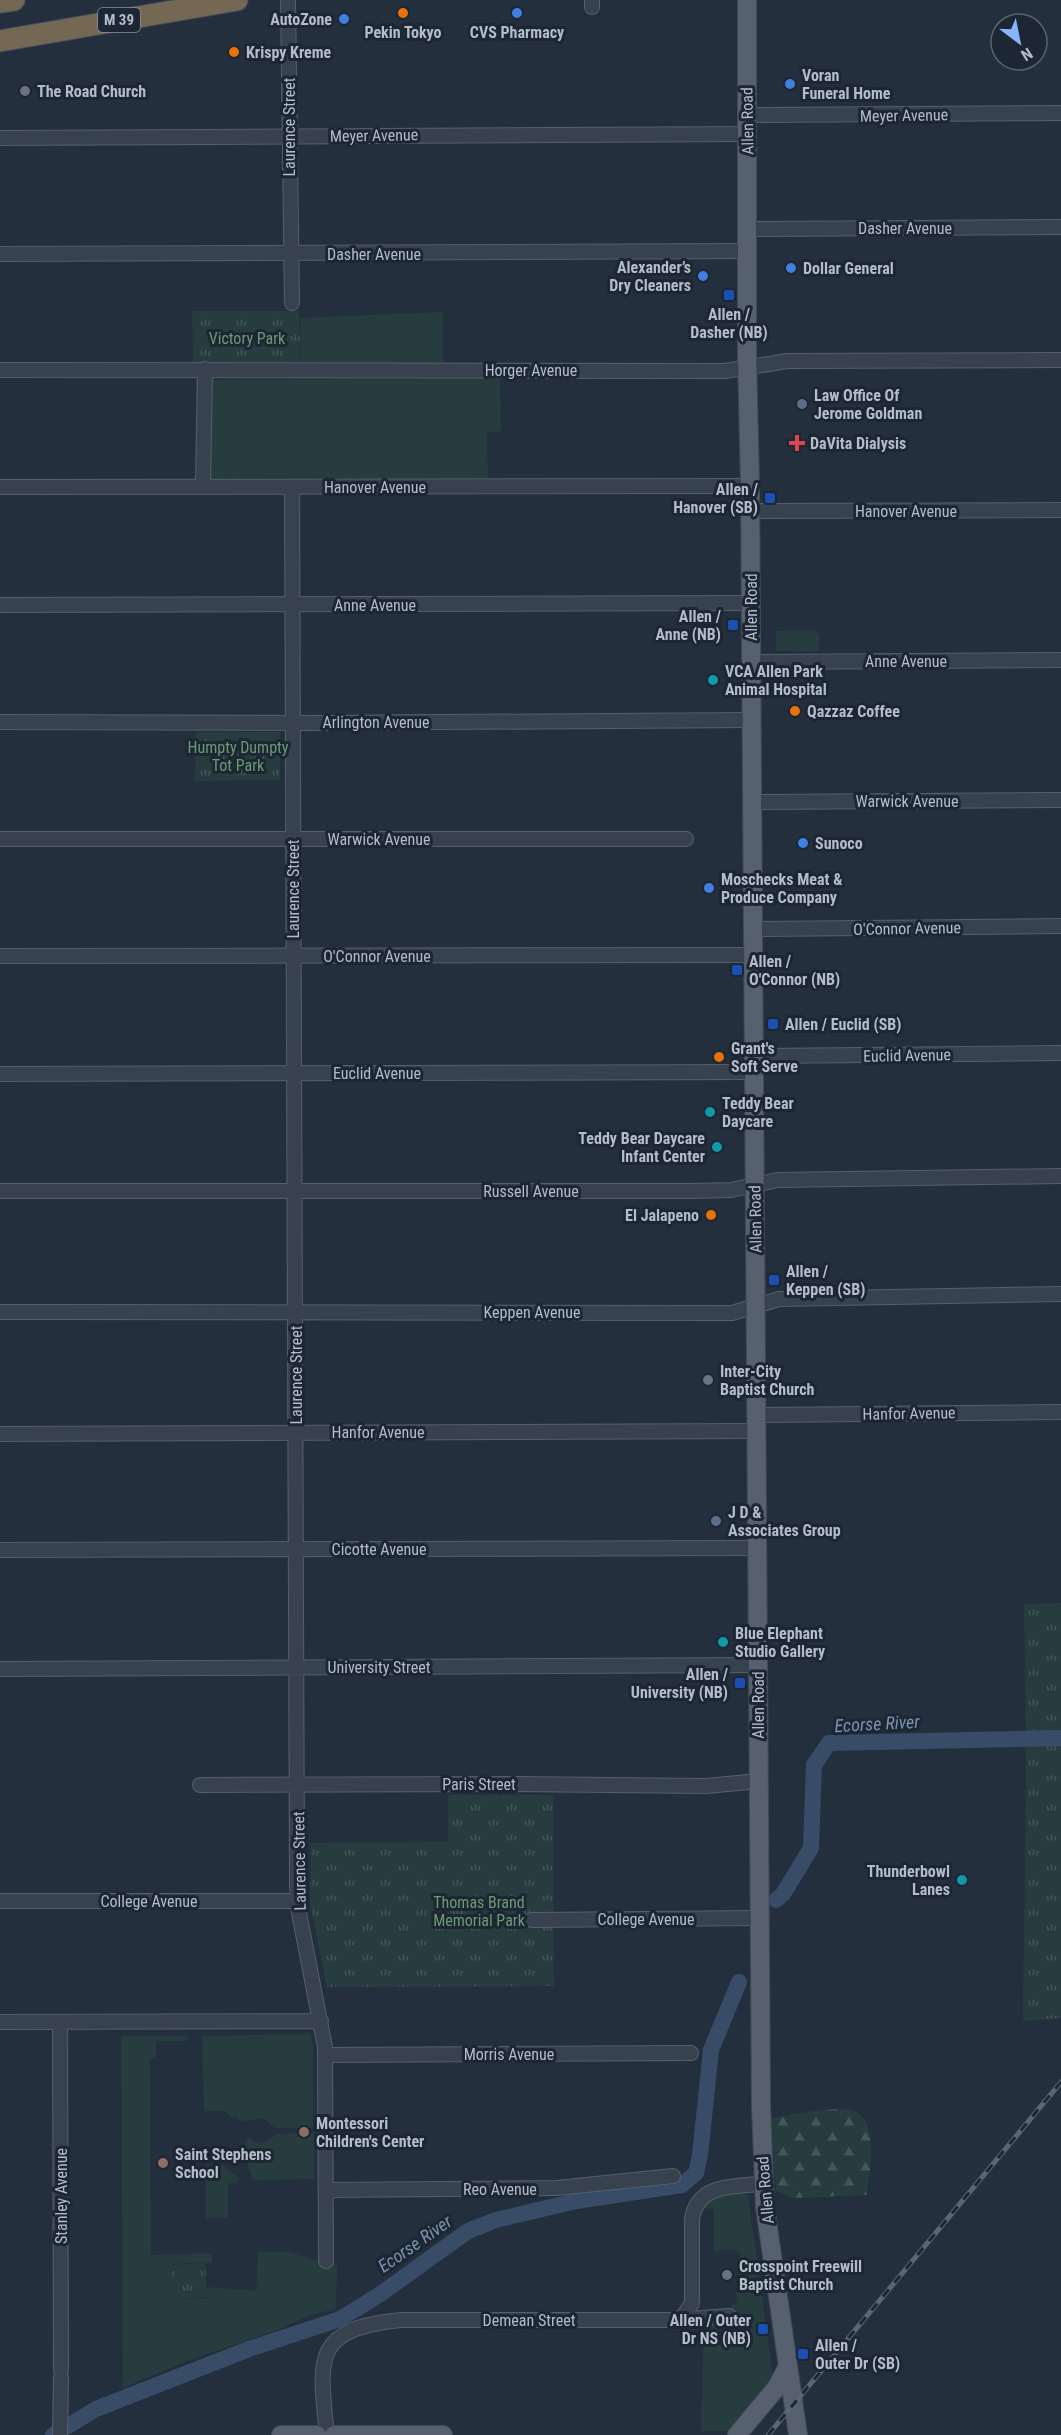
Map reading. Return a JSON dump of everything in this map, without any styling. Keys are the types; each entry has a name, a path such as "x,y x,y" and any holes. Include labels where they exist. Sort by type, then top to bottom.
{"highway":[{"path":"0,3 14,0"},
{"name":"M 39","path":"0,41 226,1"}],"main road":[{"name":"Allen Road","path":"747,0 763,2184 798,2435"},
{"path":"737,2435 777,2387 788,2366"},
{"path":"281,2435 317,2435"},
{"path":"334,2435 443,2435"}],"street":[{"name":"Laurence Street","path":"288,0 292,303"},
{"name":"Meyer Avenue","path":"747,115 1061,114"},
{"name":"Meyer Avenue","path":"0,138 748,134"},
{"name":"Dasher Avenue","path":"748,229 1061,227"},
{"name":"Dasher Avenue","path":"0,254 291,255 748,251"},
{"name":"Horger Avenue","path":"0,370 725,371 787,361 1061,360"},
{"path":"202,487 205,369"},
{"name":"Hanover Avenue","path":"0,487 750,486"},
{"name":"Laurence Street","path":"292,487 298,1901 326,2055 326,2261"},
{"name":"Hanover Avenue","path":"750,511 1061,510"},
{"name":"Anne Avenue","path":"0,605 751,603"},
{"name":"Anne Avenue","path":"751,662 1061,660"},
{"name":"Arlington Avenue","path":"0,722 752,720"},
{"name":"Warwick Avenue","path":"752,802 1061,800"},
{"name":"Warwick Avenue","path":"0,839 686,839"},
{"name":"O'Connor Avenue","path":"753,929 1061,927"},
{"name":"O'Connor Avenue","path":"0,956 753,955"},
{"name":"Euclid Avenue","path":"0,1074 294,1073 754,1064 1061,1053"},
{"name":"Russell Avenue","path":"0,1191 689,1191 731,1190 778,1180 1061,1176"},
{"name":"Keppen Avenue","path":"0,1312 732,1312 779,1299 1061,1294"},
{"name":"Hanfor Avenue","path":"0,1434 284,1434 296,1431 757,1423 1061,1412"},
{"name":"Cicotte Avenue","path":"0,1550 758,1548"},
{"name":"University Street","path":"0,1670 758,1665"},
{"name":"Paris Street","path":"200,1785 706,1786 759,1782"},
{"name":"College Avenue","path":"0,1901 298,1901"},
{"name":"College Avenue","path":"532,1920 760,1918"},
{"path":"0,2022 321,2020"},
{"name":"Stanley Avenue","path":"60,2022 62,2373 60,2430"},
{"name":"Morris Avenue","path":"326,2055 691,2053"},
{"name":"Reo Avenue","path":"326,2190 557,2188 674,2176"},
{"path":"676,2320 692,2303 692,2219 697,2203 710,2192 727,2187 763,2184"},
{"name":"Demean Street","path":"327,2435 323,2361 334,2341 357,2328 401,2320 676,2320 729,2316"}],"green space":[{"name":"Victory Park","path":"192,311 299,311 301,365 193,365"},
{"path":"443,312 443,364 301,365 301,318"},
{"path":"500,379 501,431 487,433 488,478 210,479 209,380"},
{"path":"814,630 819,635 819,651 776,651 776,631"},
{"name":"Humpty Dumpty Tot Park","path":"196,732 280,732 280,780 195,781"},
{"path":"1061,1603 1061,2018 1023,2021 1026,1762 1024,1604"},
{"name":"Thomas Brand Memorial Park","path":"448,1795 553,1795 554,1986 327,1987 310,1902 311,1843 448,1842"},
{"path":"311,2034 313,2128 275,2128 263,2118 245,2121 235,2117 233,2119 225,2111 204,2111 202,2036"},
{"path":"121,2036 188,2036 187,2041 156,2041 156,2056 150,2060 151,2255 212,2253 212,2262 171,2264 172,2299 207,2298 207,2287 256,2291 258,2252 288,2252 322,2262 336,2262 337,2265 336,2309 313,2314 277,2330 184,2362 123,2388"},
{"path":"820,2110 854,2111 868,2126 871,2137 871,2161 867,2195 793,2198 776,2191 771,2118"},
{"path":"314,2133 314,2179 253,2180 242,2148 249,2137 253,2141 263,2143 276,2134"},
{"path":"221,2164 239,2178 237,2183 228,2183 228,2218 206,2218 206,2165"},
{"path":"744,2193 748,2195 773,2377 771,2384 731,2431 701,2431 704,2327 714,2323 718,2329 716,2344 728,2344 726,2331 731,2305 736,2304 740,2254 731,2250 714,2252 714,2210 702,2207 711,2197"},
{"path":"205,2263 207,2297 172,2299 171,2265"}],"waterway":[{"name":"Ecorse River","path":"776,1900 783,1894 811,1848 814,1765 829,1743 1061,1738"},
{"name":"Ecorse River","path":"53,2435 96,2409 249,2349 340,2319 379,2295 468,2231 496,2220 576,2201 682,2185 696,2173 711,2050 739,1982"}],"railway":[{"path":"768,2435 1061,2082"}],"place":[{"name":"Pekin Tokyo","path":"403,13"},
{"name":"CVS Pharmacy","path":"517,13"},
{"name":"AutoZone","path":"344,19"},
{"name":"Krispy Kreme","path":"234,52"},
{"name":"Voran Funeral Home","path":"790,84"},
{"name":"The Road Church","path":"25,91"},
{"name":"Dollar General","path":"791,268"},
{"name":"Alexander’s Dry Cleaners","path":"703,276"},
{"name":"Allen / Dasher (NB)","path":"729,295"},
{"name":"Law Office Of Jerome Goldman","path":"802,404"},
{"name":"DaVita Dialysis","path":"797,443"},
{"name":"Allen / Hanover (SB)","path":"770,498"},
{"name":"Allen / Anne (NB)","path":"733,625"},
{"name":"VCA Allen Park Animal Hospital","path":"713,680"},
{"name":"Qazzaz Coffee","path":"795,711"},
{"name":"Sunoco","path":"803,843"},
{"name":"Moschecks Meat & Produce Company","path":"709,888"},
{"name":"Allen / O'Connor (NB)","path":"737,970"},
{"name":"Allen / Euclid (SB)","path":"773,1024"},
{"name":"Grant's Soft Serve","path":"719,1057"},
{"name":"Teddy Bear Daycare","path":"710,1112"},
{"name":"Teddy Bear Daycare Infant Center","path":"717,1147"},
{"name":"El Jalapeno","path":"711,1215"},
{"name":"Allen / Keppen (SB)","path":"774,1280"},
{"name":"Inter-City Baptist Church","path":"708,1380"},
{"name":"J D & Associates Group","path":"716,1521"},
{"name":"Blue Elephant Studio Gallery","path":"723,1642"},
{"name":"Allen / University (NB)","path":"740,1683"},
{"name":"Thunderbowl Lanes","path":"962,1880"},
{"name":"Montessori Children's Center","path":"304,2132"},
{"name":"Saint Stephens School","path":"163,2163"},
{"name":"Crosspoint Freewill Baptist Church","path":"727,2275"},
{"name":"Allen / Outer Dr NS (NB)","path":"763,2329"},
{"name":"Allen / Outer Dr (SB)","path":"803,2354"}]}
